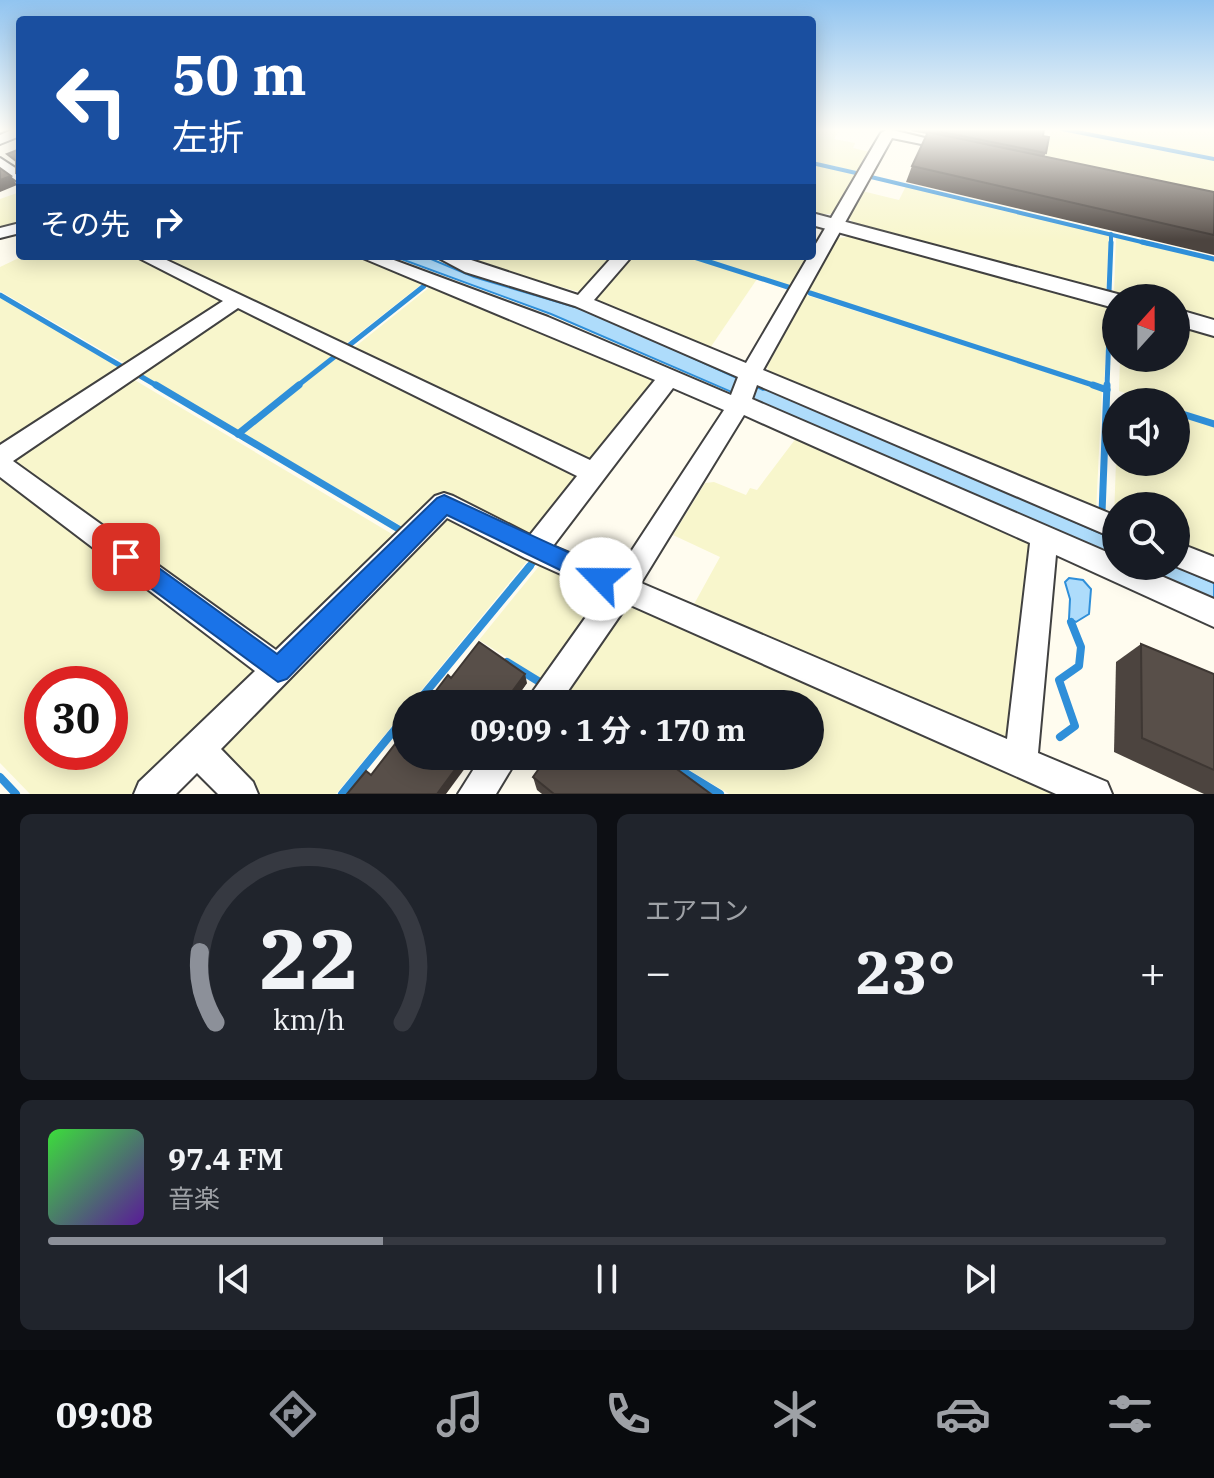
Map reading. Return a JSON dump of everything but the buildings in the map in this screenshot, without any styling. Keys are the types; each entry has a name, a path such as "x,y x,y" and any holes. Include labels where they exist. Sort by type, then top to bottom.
{"street":[{"path":"550,690 623,588 746,389 869,166"},
{"path":"816,220 1102,297"},
{"path":"152,260 594,473"},
{"path":"377,260 541,322 669,377 746,389"},
{"path":"453,260 582,302 746,389 1102,523"},
{"path":"582,302 619,260"},
{"path":"0,457 237,300"},
{"path":"1190,321 1214,328"},
{"path":"534,550 669,377"},
{"path":"746,389 752,407 1214,613"},
{"path":"0,464 278,670"},
{"path":"151,794 444,504 534,550 1095,794"},
{"path":"1021,762 1044,537"},
{"path":"1190,560 1214,570"},
{"path":"198,749 241,794"},
{"path":"475,794 492,770"}],"shaded area":[{"path":"816,166 856,175 835,214 816,214"},
{"path":"834,166 862,166 859,172"},
{"path":"1048,166 1214,166 1214,202"},
{"path":"906,186 1109,235 1106,284 1102,284 1102,292 857,226 848,217 862,191 899,200"},
{"path":"16,193 16,224 0,228 0,199"},
{"path":"855,236 1102,302 1104,387 808,291 838,238"},
{"path":"1116,237 1214,260 1214,321 1190,315 1190,284 1114,284"},
{"path":"16,259 144,260 227,301 131,367 0,291 0,267"},
{"path":"161,260 366,260 423,283 343,346"},
{"path":"475,260 614,260 584,293 529,279"},
{"path":"623,260 698,260 757,279 708,351 595,302 592,294"},
{"path":"709,260 808,260 793,287"},
{"path":"431,286 661,379 594,466 351,350"},
{"path":"806,295 1102,390 1096,512 770,374 767,367"},
{"path":"0,297 125,371 0,450"},
{"path":"239,306 336,353 238,431 136,371"},
{"path":"1190,326 1214,332 1214,422 1190,414 1190,388 1119,388 1120,372 1190,372"},
{"path":"340,355 588,474 533,543 445,496 410,531 242,433"},
{"path":"128,376 402,540 283,659 7,461"},
{"path":"1190,419 1214,427 1214,562 1190,552 1190,492 1115,492 1115,476 1190,476"},
{"path":"800,433 1035,538 1015,747 693,606 720,557 673,535 705,483 714,482 746,495 750,488 757,490"},
{"path":"0,472 259,667 256,683 133,794 30,794 0,763"},
{"path":"445,510 532,555 421,690 392,690 392,726 336,794 254,794 216,754"},
{"path":"544,560 603,589 541,679 479,640"},
{"path":"626,601 1069,794 729,794 689,770 824,770 824,690 564,690"}],"water":[{"path":"404,260 434,260 474,277 592,312 763,390 769,388 1102,534 1102,552 551,314"},
{"path":"1190,573 1214,583 1214,601 1167,580 1190,580"},
{"path":"1069,578 1083,580 1091,589 1089,614 1076,622 1069,619 1070,599 1065,582"}],"waterway":[{"path":"825,166 856,173"},
{"path":"871,177 1111,235"},
{"path":"1111,235 1150,244"},
{"path":"1111,235 1111,242"},
{"path":"1109,284 1111,242"},
{"path":"1142,242 1214,259"},
{"path":"704,260 791,288"},
{"path":"347,347 424,286"},
{"path":"810,293 1095,386"},
{"path":"0,295 126,369"},
{"path":"296,387 338,354"},
{"path":"1107,387 1108,372"},
{"path":"135,373 159,387"},
{"path":"156,385 238,434"},
{"path":"238,434 299,385"},
{"path":"1095,386 1099,387"},
{"path":"1095,386 1102,388"},
{"path":"1190,416 1214,424"},
{"path":"238,434 407,534"},
{"path":"1103,476 1103,492"},
{"path":"528,568 535,560"},
{"path":"428,690 530,566"},
{"path":"1060,737 1075,726 1059,680 1079,666 1081,647 1071,622"},
{"path":"507,662 538,681"},
{"path":"342,794 392,733"},
{"path":"681,770 720,794"},
{"path":"0,777 16,794"}],"route":[{"path":"126,557 278,670 444,504 534,550 601,579"}]}
